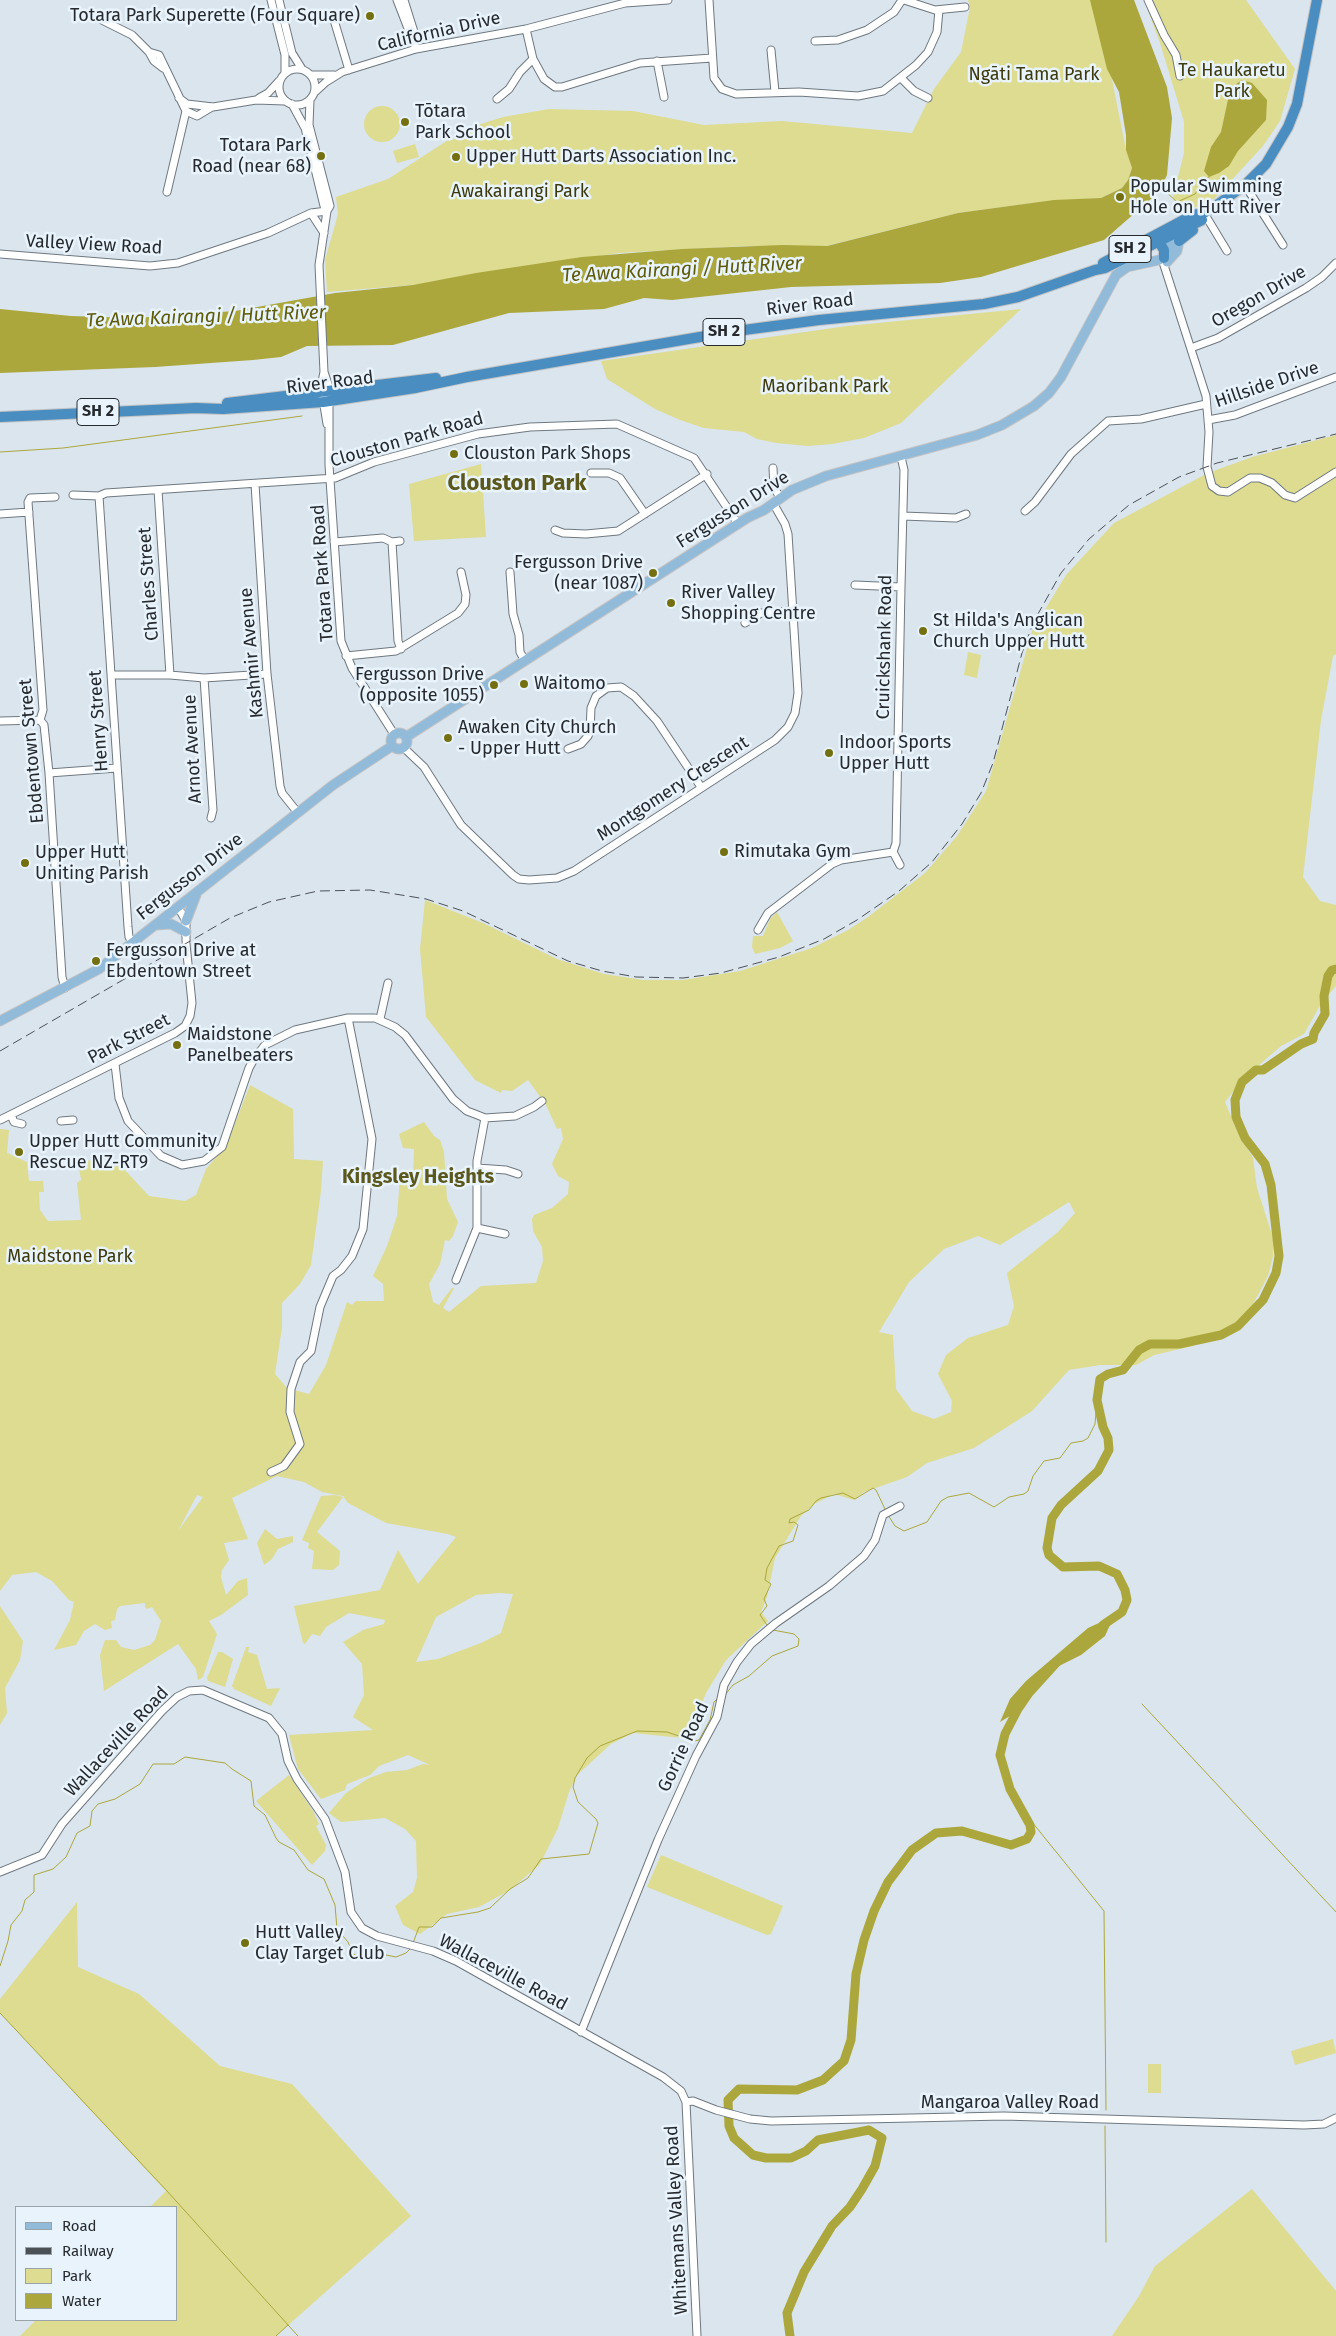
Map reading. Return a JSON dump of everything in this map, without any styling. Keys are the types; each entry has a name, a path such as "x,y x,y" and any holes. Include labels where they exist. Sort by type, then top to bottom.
{"highway":[{"name":"SH 2","path":"1173,234 1193,215 1203,216 1245,184 1266,164 1288,127 1300,91 1317,0"},
{"path":"1173,234 1203,216"},
{"name":"River Road","path":"0,417 196,408 223,409 326,397 446,377 467,377 729,332 819,320 984,304 1042,290 1105,268 1173,234"},
{"name":"River Road","path":"1095,270 1101,264 1173,234"},
{"path":"1160,242 1164,250 1163,260"}],"main road":[{"path":"1163,260 1169,251 1173,234"},
{"name":"Fergusson Drive","path":"406,737 792,490 826,476 978,435 1002,425 1034,406 1061,377 1113,278 1123,269 1163,260"},
{"path":"399,733 406,737 407,742 404,748 396,749 392,746 391,740 394,734 399,733"},
{"name":"Fergusson Drive","path":"0,1021 99,969 333,785 392,746"},
{"path":"156,925 171,924 186,933 197,892"}],"street":[{"path":"271,0 284,55 285,73"},
{"path":"179,98 187,104 213,107 256,100 273,99 302,104 310,100 315,92 315,83 311,75 302,69 292,53 279,0"},
{"path":"397,0 410,37 415,45"},
{"path":"404,0 415,35 415,45"},
{"name":"California Drive","path":"315,92 335,76 415,45 526,29 626,3 668,0"},
{"path":"710,0 714,78 719,86 727,92 736,94 775,92 866,96 883,91 923,58 937,32 939,10"},
{"path":"815,41 838,40 867,30 894,12 903,0 925,8 939,10 965,7"},
{"path":"1148,0 1164,35 1176,55 1180,76"},
{"path":"102,20 132,35 149,52 159,55 186,111 197,116 213,107"},
{"path":"334,20 349,70"},
{"path":"526,29 533,59 547,83 559,88 640,64 657,61 712,58"},
{"path":"771,50 775,92"},
{"path":"497,98 509,89 520,72 533,59"},
{"path":"657,61 664,97"},
{"path":"256,100 268,93 285,73 293,69 302,69"},
{"name":"California Drive","path":"311,75 335,76"},
{"path":"901,78 914,91 928,98"},
{"path":"280,81 279,92 289,103"},
{"name":"Totara Park Road","path":"310,100 309,125 329,201 319,265 341,640 346,656 394,734"},
{"name":"Totara Park Road","path":"289,103 305,128 324,206 327,211"},
{"path":"167,192 186,111"},
{"path":"1245,184 1283,245"},
{"name":"Valley View Road","path":"0,254 150,266 178,264 268,233 311,214 327,211"},
{"path":"311,214 324,233"},
{"path":"1203,216 1227,251"},
{"path":"1163,260 1204,387 1208,420 1208,473 1211,484 1219,491 1228,492 1250,478 1260,478 1272,483 1285,495 1294,498 1336,472"},
{"name":"Oregon Drive","path":"1191,348 1218,338 1306,288 1322,277 1336,263"},
{"name":"Hillside Drive","path":"1208,420 1235,415 1336,377"},
{"path":"1025,511 1035,502 1074,451 1108,420 1140,419 1206,404"},
{"name":"Clouston Park Road","path":"73,495 99,496 106,493 330,478 374,462 478,434 530,427 611,424 625,426 686,453 696,460 738,524"},
{"name":"Cruickshank Road","path":"892,852 896,843 902,587 904,470 901,457"},
{"name":"Montgomery Crescent","path":"404,748 424,767 461,825 513,875 523,880 557,878 574,872 775,740 788,727 795,713 798,693 791,611 788,534 776,500 773,468"},
{"path":"591,473 609,473 620,478 645,514"},
{"path":"555,530 570,533 618,531 706,474"},
{"name":"Kashmir Avenue","path":"255,484 267,674 280,786 282,793 298,812"},
{"name":"Charles Street","path":"158,490 170,675"},
{"path":"0,514 28,512 30,498 55,496"},
{"name":"Henry Street","path":"99,496 128,927 129,937 133,943"},
{"name":"Ebdentown Street","path":"28,512 43,710 40,720 44,725 49,773 62,977 66,988"},
{"path":"902,516 956,518 966,514"},
{"path":"334,542 383,538 392,542 400,541"},
{"path":"392,542 398,641 401,649"},
{"path":"346,656 392,652 401,649 463,608 466,595 461,572"},
{"path":"510,572 513,614 517,625 520,652 525,661"},
{"path":"854,585 902,587"},
{"path":"745,622 761,613 791,611"},
{"path":"112,675 170,675 204,678 267,674"},
{"name":"Arnot Avenue","path":"204,678 213,810 211,818"},
{"path":"568,749 581,744 588,736 591,708 596,696 607,688 621,687 634,696 657,721 701,788"},
{"path":"0,721 40,720"},
{"path":"49,773 117,768"},
{"path":"758,930 768,913 832,864 841,860 892,852 900,865"},
{"name":"Park Street","path":"0,1120 115,1064 185,1026 190,1016 192,1003 186,933 176,909"},
{"path":"380,1019 388,983"},
{"path":"115,1064 118,1098 125,1116 146,1142 164,1158 175,1163 196,1163 211,1157 222,1147 249,1068 254,1058 265,1045 295,1030 348,1018 380,1019 406,1035 455,1101 467,1111 485,1118 515,1116 534,1108 542,1101"},
{"path":"271,1472 284,1466 300,1444 292,1419 290,1395 300,1362 311,1351 320,1307 333,1276 344,1267 362,1236 372,1148 368,1114 348,1018"},
{"path":"100,1071 108,1071 117,1081"},
{"path":"11,1115 14,1122 22,1124"},
{"path":"456,1280 477,1228 477,1168 485,1118"},
{"path":"61,1121 72,1120"},
{"path":"477,1168 506,1170 518,1174"},
{"path":"477,1228 505,1234"},
{"name":"Gorrie Road","path":"581,2032 662,1833 721,1704 722,1691 737,1662 751,1644 776,1623 828,1586 864,1556 875,1540 883,1515 900,1506"},
{"name":"Wallaceville Road","path":"0,1872 42,1855 62,1824 171,1701 189,1692 203,1690 257,1712 269,1718 279,1728 291,1768 322,1814 347,1879 349,1905 354,1918 362,1928 377,1936 416,1946 456,1961 670,2081 682,2091 686,2102"},
{"name":"Mangaroa Valley Road","path":"686,2102 693,2101 739,2116 771,2121 1037,2116 1304,2125 1324,2124 1336,2118"},
{"name":"Whitemans Valley Road","path":"686,2102 697,2336"}],"green space":[{"name":"Awakairangi Park","path":"968,0 1093,0 1102,29 1125,145 1132,168 1128,180 1122,188 1101,198 1033,203 958,213 826,246 745,246 618,253 425,284 327,292 325,260 338,214 336,197 388,179 465,129 503,117 549,109 633,111 704,125 782,121 912,133 934,89 961,52 970,7"},
{"name":"Te Haukaretu Park","path":"1144,0 1246,0 1295,69 1280,121 1263,146 1215,198 1182,214 1173,197 1184,153 1184,122 1160,43"},
{"path":"382,106 394,112 400,124 394,136 382,142 370,136 364,124 370,112"},
{"path":"415,144 419,157 397,163 393,151"},
{"name":"Maoribank Park","path":"1021,309 901,423 864,438 832,444 808,446 776,443 757,439 744,432 704,428 680,420 655,409 607,379 601,361 847,326"},
{"name":"Maidstone Park","path":"1336,435 1336,654 1333,656 1321,720 1303,877 1320,901 1336,905 1336,986 1322,1002 1304,1034 1281,1046 1243,1079 1225,1102 1239,1135 1253,1158 1257,1188 1273,1238 1273,1256 1268,1276 1252,1306 1245,1316 1223,1331 1193,1346 1154,1355 1136,1365 1100,1365 1069,1370 1032,1411 974,1448 927,1463 907,1477 864,1492 854,1500 834,1494 814,1504 801,1516 775,1558 767,1597 761,1612 768,1621 726,1660 706,1693 691,1729 682,1738 633,1733 611,1744 577,1775 569,1792 558,1828 540,1864 510,1890 479,1907 447,1914 420,1934 403,1925 395,1906 413,1892 417,1878 416,1841 405,1829 385,1818 341,1822 329,1813 346,1793 369,1778 386,1772 407,1770 423,1764 430,1765 408,1755 379,1766 370,1775 347,1784 345,1790 321,1799 298,1769 289,1735 373,1730 353,1717 364,1695 362,1664 343,1642 363,1630 384,1624 385,1620 349,1613 326,1627 320,1636 312,1634 305,1644 303,1643 294,1606 380,1590 398,1550 418,1584 456,1537 386,1523 348,1503 343,1496 322,1492 304,1482 277,1476 232,1498 248,1539 224,1543 229,1560 222,1570 221,1577 226,1595 238,1581 247,1578 248,1595 221,1615 209,1621 217,1634 203,1677 198,1680 196,1669 178,1644 104,1691 100,1655 105,1640 116,1640 121,1647 134,1650 150,1645 155,1640 161,1621 152,1607 147,1609 145,1607 145,1603 120,1606 117,1609 115,1620 111,1621 112,1628 105,1630 95,1624 84,1631 76,1645 54,1650 70,1620 74,1602 69,1600 52,1581 36,1572 12,1575 0,1591 0,1129 9,1130 7,1153 27,1162 29,1181 43,1181 44,1192 39,1192 40,1210 48,1221 81,1220 77,1183 81,1180 78,1162 92,1160 113,1164 123,1168 149,1196 185,1201 196,1195 206,1169 226,1146 250,1085 293,1109 294,1159 323,1161 311,1265 300,1284 282,1303 282,1327 275,1374 287,1388 309,1394 326,1365 347,1302 352,1305 356,1301 384,1301 383,1284 373,1276 387,1246 397,1216 400,1178 413,1177 414,1149 403,1148 399,1134 424,1122 434,1136 440,1140 444,1152 447,1199 458,1222 453,1236 449,1241 445,1240 440,1264 429,1284 433,1302 439,1305 454,1288 443,1308 449,1312 481,1286 536,1283 543,1261 542,1247 533,1231 532,1219 534,1215 552,1208 568,1194 569,1182 558,1176 552,1164 563,1139 561,1128 557,1129 546,1105 528,1080 512,1091 502,1090 501,1093 475,1080 426,1017 420,949 425,900 483,923 557,959 604,974 643,980 683,980 740,971 812,948 848,930 925,873 957,836 986,791 1032,631 1066,575 1114,523 1208,473 1252,457","holes":["1069,1202 1075,1213 1058,1232 1007,1273 1014,1306 1008,1325 968,1338 946,1355 938,1374 952,1401 951,1412 934,1419 912,1411 896,1389 893,1335 879,1332 909,1282 944,1249 978,1236 1000,1245","197,1495 203,1497 178,1531","513,1594 501,1633 481,1643 438,1659 416,1662 436,1617 476,1595"]},
{"path":"481,464 486,537 414,541 409,484"},
{"path":"968,652 981,655 977,678 964,675"},
{"path":"777,912 793,941 780,948 755,954 752,947 753,936 763,936 770,919"},
{"path":"335,1495 343,1497 317,1532 340,1551 339,1565 333,1570 312,1569 314,1551 308,1548 309,1543 302,1540 321,1496"},
{"path":"265,1529 277,1539 293,1536 293,1542 278,1549 272,1559 264,1565 257,1543"},
{"path":"0,1606 23,1641 20,1660 5,1688 7,1713 0,1725"},
{"path":"246,1647 249,1647 248,1652 257,1655 267,1689 280,1688 271,1706 234,1689 232,1686"},
{"path":"218,1652 222,1652 233,1659 225,1687 208,1681 207,1678"},
{"path":"289,1775 313,1811 319,1824 316,1826 326,1845 325,1851 312,1865 256,1801"},
{"path":"661,1855 783,1906 771,1934 767,1935 647,1887"},
{"path":"77,1902 78,1967 139,1994 220,2066 292,2084 411,2216 276,2336 20,2336 35,2321 178,2321 178,2206 151,2206 166,2191 0,2013 0,1999"},
{"path":"1333,2039 1336,2053 1295,2065 1291,2051"},
{"path":"1148,2064 1161,2064 1161,2093 1148,2093"},
{"path":"1252,2189 1336,2291 1336,2336 1112,2336 1139,2296 1155,2266"}],"water":[{"name":"Te Awa Kairangi / Hutt River","path":"1090,0 1134,0 1167,87 1172,118 1167,175 1159,192 1104,240 981,277 940,283 791,287 672,300 644,298 604,309 509,313 393,345 307,346 281,357 253,360 155,367 0,373 0,309 71,316 136,318 235,311 335,293 413,285 476,273 582,257 682,249 782,245 827,246 958,213 1054,200 1101,198 1122,188 1128,180 1132,168 1126,150 1126,135 1119,92 1107,69"},
{"path":"1242,80 1252,83 1267,100 1266,120 1238,151 1229,166 1209,177 1204,171 1211,147 1221,132 1229,95 1233,86"},
{"path":"1114,1616 1105,1636 1081,1655 1041,1675 1018,1711 1000,1722 1010,1699 1026,1681 1088,1628"}],"waterway":[{"path":"1160,190 1165,191 1177,202 1195,194 1204,180 1209,177"},
{"path":"0,452 63,448 302,416"},
{"path":"1103,1625 1122,1612 1127,1600 1125,1590 1117,1574 1099,1566 1063,1567 1049,1555 1047,1548 1052,1518 1061,1505 1098,1471 1109,1450 1108,1438 1103,1427 1097,1400 1100,1379 1108,1374 1123,1370 1139,1350 1150,1344 1179,1344 1221,1335 1238,1326 1263,1300 1276,1273 1279,1256 1271,1185 1265,1164 1245,1138 1236,1117 1235,1100 1242,1082 1256,1070 1263,1070 1301,1044 1313,1039 1314,1033 1325,1014 1324,996 1328,976 1332,970 1336,969"},
{"path":"888,1515 895,1526 904,1531 927,1522 941,1501 948,1497 969,1493 994,1507 1009,1497 1024,1494 1028,1491 1033,1476 1044,1461 1060,1458 1071,1443 1088,1438 1095,1424 1097,1400"},
{"path":"767,1625 760,1615 767,1606 764,1599 771,1584 765,1580 767,1568 779,1546 793,1541 798,1525 794,1522 789,1523 790,1519 809,1510 821,1498 843,1493 855,1499 873,1488 876,1490 885,1509"},
{"path":"725,1695 733,1685 749,1676 772,1656 798,1646 799,1639 794,1634 773,1630"},
{"path":"790,2336 787,2313 804,2272 832,2226 850,2207 862,2189 875,2166 882,2138 869,2130 818,2140 806,2151 791,2158 766,2158 753,2155 734,2138 729,2126 728,2100 739,2089 797,2090 823,2080 844,2061 851,2040 856,1974 864,1940 874,1911 888,1882 912,1850 936,1833 962,1831 1011,1845 1027,1839 1031,1832 1030,1825 1010,1789 1000,1755 1005,1734 1018,1709 1029,1693 1058,1661"},
{"path":"413,1943 419,1927 432,1927 441,1918 478,1912 490,1908 510,1889 528,1878 541,1859 589,1854 598,1823 578,1802 573,1787 575,1778 587,1758 600,1746 637,1731 667,1732 694,1741 699,1740 710,1720 714,1702 719,1697"},
{"path":"1142,1704 1336,1912"},
{"path":"0,1966 11,1925 22,1911 25,1900 34,1892 34,1875 53,1869 66,1857 77,1833 90,1826 92,1811 98,1804 115,1799 140,1784 153,1764 174,1764 185,1757 225,1763 251,1781 254,1806 265,1815 276,1838 279,1842 294,1850 308,1870 324,1879 335,1905 337,1929 348,1942 353,1954 363,1957 376,1953 396,1957 410,1949"},
{"path":"1019,1806 1104,1911 1106,2110"},
{"path":"0,2013 167,2191 298,2336"},
{"path":"1105,2126 1106,2242"},
{"path":"276,2336 288,2325"}],"railway":[{"path":"0,1051 230,918 269,902 318,891 370,890 426,899 463,911 568,961 602,971 636,977 683,978 721,973 779,957 824,939 857,920 899,891 932,862 962,824 981,793 993,763 1022,653 1034,621 1061,573 1089,539 1129,505 1179,477 1217,463 1336,434"}],"place":[{"name":"Totara Park Superette (Four Square)","path":"370,16"},
{"name":"Tōtara Park School","path":"405,122"},
{"name":"Totara Park Road (near 68)","path":"321,156"},
{"name":"Upper Hutt Darts Association Inc.","path":"456,157"},
{"name":"Popular Swimming Hole on Hutt River","path":"1120,197"},
{"name":"Clouston Park Shops","path":"454,454"},
{"name":"Fergusson Drive (near 1087)","path":"653,573"},
{"name":"River Valley Shopping Centre","path":"671,603"},
{"name":"St Hilda's Anglican Church Upper Hutt","path":"923,631"},
{"name":"Waitomo","path":"524,684"},
{"name":"Fergusson Drive (opposite 1055)","path":"494,685"},
{"name":"Awaken City Church - Upper Hutt","path":"448,738"},
{"name":"Indoor Sports Upper Hutt","path":"829,753"},
{"name":"Rimutaka Gym","path":"724,852"},
{"name":"Upper Hutt Uniting Parish","path":"25,863"},
{"name":"Fergusson Drive at Ebdentown Street","path":"96,961"},
{"name":"Maidstone Panelbeaters","path":"177,1045"},
{"name":"Upper Hutt Community Rescue NZ-RT9","path":"19,1152"},
{"name":"Hutt Valley Clay Target Club","path":"245,1943"}],"district":[{"name":"Clouston Park","path":"517,484"},
{"name":"Kingsley Heights","path":"418,1177"}],"park label":[{"name":"Ngāti Tama Park","path":"1034,75"}]}
